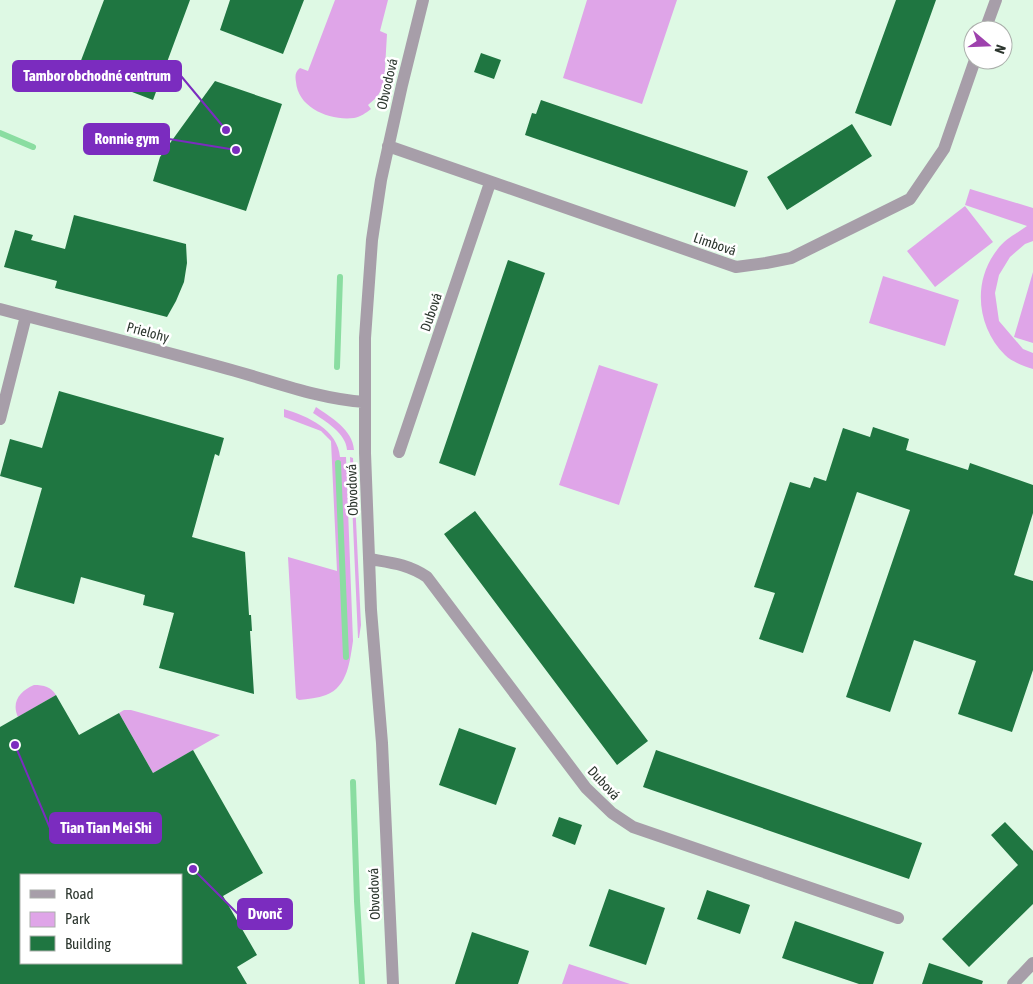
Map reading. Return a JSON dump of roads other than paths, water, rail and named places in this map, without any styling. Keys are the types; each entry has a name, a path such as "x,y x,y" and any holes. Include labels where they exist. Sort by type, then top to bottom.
{"street":[{"name":"Obvodová","path":"393,984 382,743 371,610 364,402 365,338 372,240 388,146 423,0"},
{"path":"989,20 996,0"},
{"name":"Limbová","path":"388,146 736,267 766,264 791,258 910,199 944,149 972,70"},
{"name":"Dubová","path":"399,452 490,183"},
{"name":"Prielohy","path":"0,309 228,369 317,395 340,400 364,402"},
{"path":"0,419 26,316"},
{"name":"Dubová","path":"369,559 402,564 427,577 586,788 612,813 633,827 898,918"},
{"path":"1013,984 1033,963"}],"waterway":[{"path":"0,133 33,147"},
{"path":"337,367 340,277"},
{"path":"338,463 346,657"},
{"path":"353,782 362,984"}],"place":[{"name":"Tambor obchodné centrum","path":"226,130"},
{"name":"Ronnie gym","path":"236,150"},
{"name":"Tian Tian Mei Shi","path":"15,745"},
{"name":"Dvonč","path":"193,869"}]}
